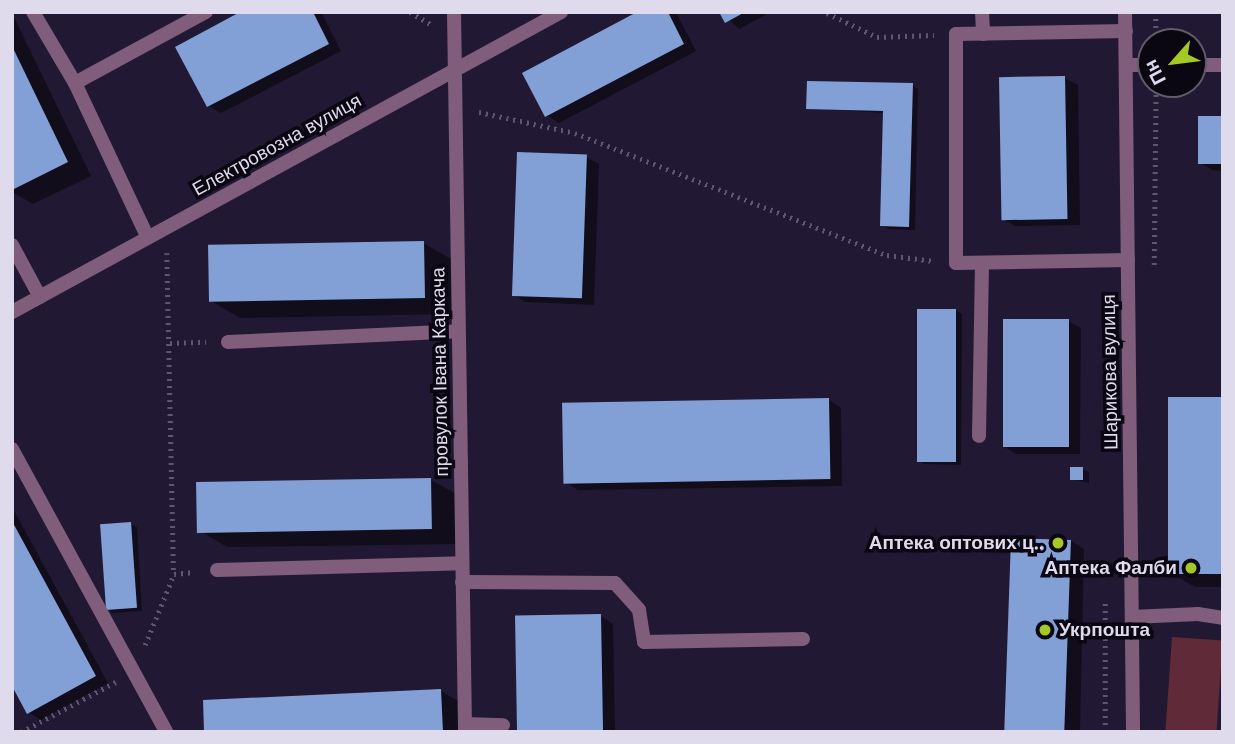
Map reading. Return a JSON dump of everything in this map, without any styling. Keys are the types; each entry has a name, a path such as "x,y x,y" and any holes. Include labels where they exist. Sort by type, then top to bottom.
{"street":[{"path":"33,12 75,83 148,238"},
{"path":"75,83 206,12"},
{"name":"провулок Івана Каркача","path":"454,12 465,728"},
{"name":"Електровозна вулиця","path":"12,312 561,12"},
{"path":"982,12 983,34"},
{"name":"Шарикова вулиця","path":"1125,12 1133,732"},
{"path":"1126,31 956,34 956,263 1128,260"},
{"path":"1126,65 1137,65"},
{"path":"12,245 40,297"},
{"path":"979,436 982,263"},
{"path":"228,342 458,331"},
{"path":"12,449 166,732"},
{"path":"217,570 462,563"},
{"path":"463,582 615,583 639,610 644,642 803,639"},
{"path":"1132,617 1198,614 1223,618"},
{"path":"465,728 503,725"}],"path":[{"path":"827,13 877,37 956,34"},
{"path":"454,106 575,134 887,255 956,263"},
{"path":"166,228 174,574 217,570"},
{"path":"170,343 228,342"}],"shaded area":[{"path":"1172,637 1223,641 1216,732 1165,732"}],"building":[{"path":"240,12 313,12 329,44 207,107 175,47"},
{"path":"637,12 668,12 684,44 545,117 522,73"},
{"path":"719,12 745,12 725,23"},
{"path":"12,46 68,162 12,190"},
{"path":"1065,76 1067,219 1002,220 999,77"},
{"path":"807,81 913,83 909,227 880,226 883,111 806,109"},
{"path":"1198,116 1223,116 1223,164 1198,164"},
{"path":"517,152 587,154 582,298 512,296"},
{"path":"424,241 425,298 209,302 208,245"},
{"path":"917,309 956,309 956,462 917,462"},
{"path":"1003,319 1069,319 1069,447 1003,447"},
{"path":"1168,397 1223,397 1223,574 1168,574"},
{"path":"829,398 830,479 563,484 562,403"},
{"path":"1070,467 1083,467 1083,480 1070,480"},
{"path":"431,478 432,529 197,533 196,482"},
{"path":"12,521 96,676 27,714 12,686"},
{"path":"131,522 137,608 106,610 100,524"},
{"path":"1011,538 1071,540 1064,732 1004,732"},
{"path":"601,614 603,732 517,732 515,616"},
{"path":"441,689 443,732 204,732 203,700"}],"place":[{"name":"Аптека оптових ц‥","path":"1058,543"},
{"name":"Аптека Фалби","path":"1191,568"},
{"name":"Укрпошта","path":"1045,630"}]}
